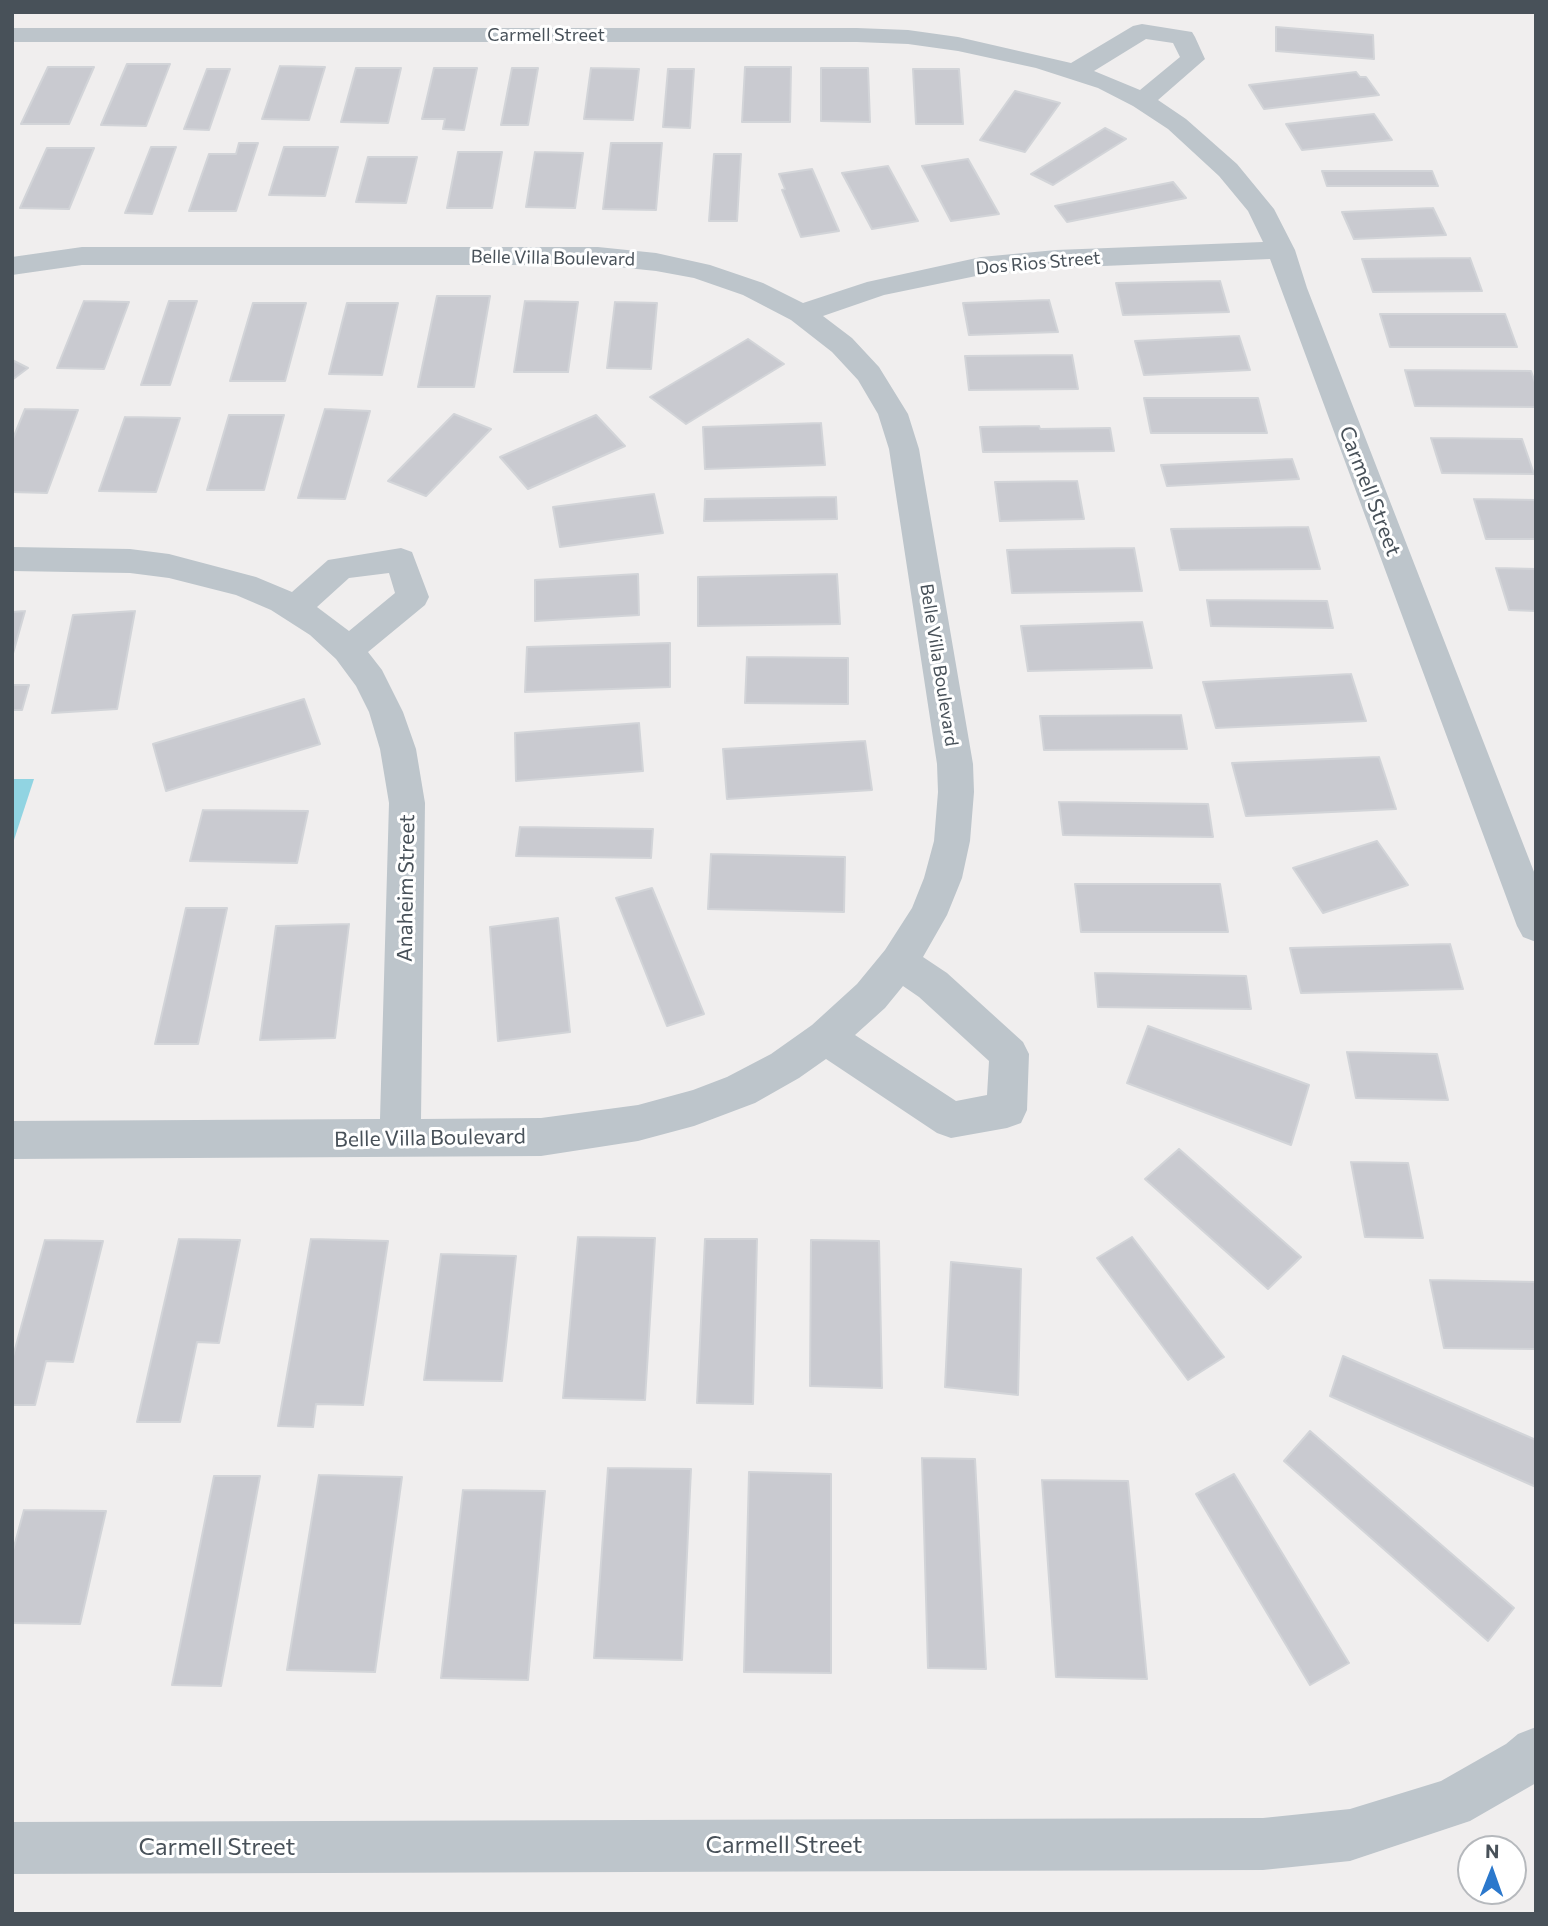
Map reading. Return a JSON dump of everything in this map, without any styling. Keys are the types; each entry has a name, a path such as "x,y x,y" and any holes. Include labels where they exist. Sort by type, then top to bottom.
{"street":[{"path":"1076,71 1142,31 1183,37 1193,59 1142,101"},
{"name":"Carmell Street","path":"12,35 857,35 958,44 1076,71 1142,101 1177,124 1228,170 1259,209 1281,250 1536,926"},
{"name":"Dos Rios Street","path":"801,314 877,288 981,266 1056,259 1281,250"},
{"name":"Belle Villa Boulevard","path":"12,265 82,256 598,256 656,262 700,271 753,289 801,314 842,345 869,374 893,414 904,449 955,764 956,792 952,841 943,878 928,915 899,962 871,996 826,1037 785,1066 741,1090 694,1108 638,1123 541,1137 12,1140"},
{"name":"Anaheim Street","path":"12,559 130,561 169,566 244,584 322,625 348,650 370,679 386,712 398,749 407,803 400,1139"},
{"path":"294,608 340,568 401,560 413,597 348,650"},
{"path":"826,1037 951,1120 1007,1110 1009,1054 933,985 899,962"},
{"name":"Carmell Street","path":"12,1847 1263,1844 1350,1835 1452,1803 1524,1762 1536,1752"}],"water":[{"path":"12,779 34,779 12,846"}],"building":[{"path":"1276,27 1373,35 1374,59 1276,51"},
{"path":"127,64 170,64 146,126 101,125"},
{"path":"280,66 325,67 309,120 262,119"},
{"path":"48,67 94,67 69,124 21,124"},
{"path":"745,67 791,67 790,122 742,122"},
{"path":"356,68 401,68 388,123 341,122"},
{"path":"434,68 477,68 464,130 443,129 445,119 422,119"},
{"path":"512,68 538,68 528,125 501,125"},
{"path":"591,68 639,69 633,120 584,119"},
{"path":"821,68 868,68 870,122 821,121"},
{"path":"207,69 230,69 209,130 184,129"},
{"path":"668,69 694,69 690,128 663,127"},
{"path":"913,69 959,69 963,124 916,124"},
{"path":"1356,72 1360,77 1366,77 1379,95 1264,109 1249,85"},
{"path":"1015,91 1060,103 1025,152 980,140"},
{"path":"1374,114 1392,140 1302,150 1286,124"},
{"path":"1105,128 1126,139 1053,185 1031,174"},
{"path":"239,143 258,143 236,211 189,211 209,154 236,154"},
{"path":"611,143 662,143 656,210 603,209"},
{"path":"151,147 176,147 152,214 125,213"},
{"path":"284,147 338,147 325,196 269,195"},
{"path":"47,148 94,148 69,209 20,208"},
{"path":"458,152 502,152 492,208 447,208"},
{"path":"535,152 583,153 575,208 526,207"},
{"path":"714,154 741,154 737,221 709,221"},
{"path":"368,157 417,157 406,203 356,202"},
{"path":"968,159 999,214 951,221 922,166"},
{"path":"888,166 918,221 872,229 842,173"},
{"path":"812,169 839,231 801,237 782,190 785,189 779,174"},
{"path":"1322,171 1432,171 1438,186 1327,186"},
{"path":"1173,182 1186,198 1067,222 1055,206"},
{"path":"1433,208 1446,235 1354,239 1342,212"},
{"path":"1470,258 1482,291 1373,292 1362,259"},
{"path":"1220,281 1229,312 1123,315 1116,283"},
{"path":"437,296 490,296 474,387 418,387"},
{"path":"1049,300 1058,332 969,335 963,303"},
{"path":"84,301 129,302 104,369 57,368"},
{"path":"169,301 197,301 170,385 141,385"},
{"path":"525,301 578,302 568,372 514,372"},
{"path":"615,302 657,303 651,369 607,368"},
{"path":"253,303 306,303 285,381 230,381"},
{"path":"347,303 398,303 382,375 329,374"},
{"path":"1380,314 1505,314 1517,347 1390,347"},
{"path":"1239,336 1250,370 1144,375 1135,341"},
{"path":"748,339 784,364 686,424 650,397"},
{"path":"1072,355 1078,389 969,390 965,356"},
{"path":"12,360 28,368 12,380"},
{"path":"1405,370 1531,371 1536,385 1536,407 1415,406"},
{"path":"1144,398 1258,398 1267,433 1151,433"},
{"path":"25,409 78,410 47,493 12,492 12,441"},
{"path":"325,409 370,411 345,499 298,498"},
{"path":"454,414 491,429 426,496 388,481"},
{"path":"229,415 284,415 264,490 207,490"},
{"path":"596,415 625,446 528,489 500,457"},
{"path":"125,417 180,418 156,492 99,491"},
{"path":"821,423 825,465 705,469 703,427"},
{"path":"1039,426 1040,429 1110,428 1114,451 983,452 980,427"},
{"path":"1431,438 1522,439 1534,474 1442,473"},
{"path":"1292,459 1299,479 1167,486 1161,465"},
{"path":"1077,481 1084,519 1000,521 995,482"},
{"path":"654,494 663,533 560,547 553,507"},
{"path":"836,497 837,519 704,521 705,499"},
{"path":"1474,499 1536,500 1536,539 1486,539"},
{"path":"1308,527 1320,569 1180,570 1171,529"},
{"path":"1134,548 1142,591 1012,593 1007,550"},
{"path":"1496,568 1536,569 1536,611 1509,610"},
{"path":"638,574 639,615 535,621 535,580"},
{"path":"837,574 840,624 698,626 698,577"},
{"path":"1207,600 1327,601 1333,628 1211,626"},
{"path":"25,611 12,657 12,612"},
{"path":"135,611 117,709 52,713 73,615"},
{"path":"1142,622 1152,668 1028,671 1021,626"},
{"path":"670,643 670,687 525,692 527,647"},
{"path":"747,657 848,658 848,704 745,703"},
{"path":"1351,674 1366,721 1216,728 1203,682"},
{"path":"12,685 29,685 22,710 12,710"},
{"path":"304,699 320,744 166,791 153,744"},
{"path":"1181,715 1187,749 1044,750 1040,716"},
{"path":"639,723 643,771 516,781 515,733"},
{"path":"865,741 872,790 727,799 723,749"},
{"path":"1379,757 1396,809 1246,816 1232,763"},
{"path":"1059,802 1208,804 1213,837 1063,835"},
{"path":"203,810 308,811 297,863 190,861"},
{"path":"520,827 653,829 651,858 516,856"},
{"path":"1377,841 1408,885 1323,913 1293,868"},
{"path":"711,854 845,857 844,912 708,909"},
{"path":"1075,884 1220,884 1228,932 1081,932"},
{"path":"652,888 704,1014 667,1026 616,898"},
{"path":"186,908 227,908 198,1044 155,1044"},
{"path":"558,918 570,1032 498,1041 490,927"},
{"path":"349,924 335,1038 260,1040 276,926"},
{"path":"1450,944 1463,989 1301,993 1290,948"},
{"path":"1095,973 1246,976 1251,1009 1098,1007"},
{"path":"1148,1026 1309,1085 1291,1145 1127,1083"},
{"path":"1347,1052 1437,1054 1448,1100 1356,1098"},
{"path":"1179,1149 1301,1257 1268,1289 1145,1179"},
{"path":"1351,1162 1408,1163 1423,1238 1365,1237"},
{"path":"578,1237 655,1238 645,1400 563,1398"},
{"path":"1132,1237 1224,1357 1188,1380 1097,1258"},
{"path":"179,1239 240,1240 219,1343 197,1342 180,1422 137,1422"},
{"path":"311,1239 388,1241 363,1405 316,1404 313,1427 278,1426"},
{"path":"705,1239 757,1239 753,1404 697,1403"},
{"path":"45,1240 103,1241 73,1362 46,1361 35,1405 12,1405 12,1360"},
{"path":"811,1240 879,1241 882,1388 810,1386"},
{"path":"441,1254 516,1256 502,1381 424,1380"},
{"path":"951,1262 1021,1269 1018,1395 945,1387"},
{"path":"1430,1280 1536,1282 1536,1349 1444,1348"},
{"path":"1343,1356 1536,1440 1536,1487 1330,1396"},
{"path":"1310,1431 1514,1608 1488,1641 1284,1461"},
{"path":"922,1458 975,1459 986,1669 928,1668"},
{"path":"608,1468 691,1469 682,1660 594,1658"},
{"path":"749,1472 831,1474 831,1673 744,1672"},
{"path":"1234,1474 1349,1663 1310,1685 1196,1494"},
{"path":"319,1475 402,1477 375,1672 287,1670"},
{"path":"214,1476 260,1476 221,1686 172,1685"},
{"path":"1042,1480 1128,1481 1147,1679 1056,1677"},
{"path":"463,1490 545,1491 528,1680 441,1678"},
{"path":"24,1510 106,1511 80,1624 12,1623 12,1554"}]}
